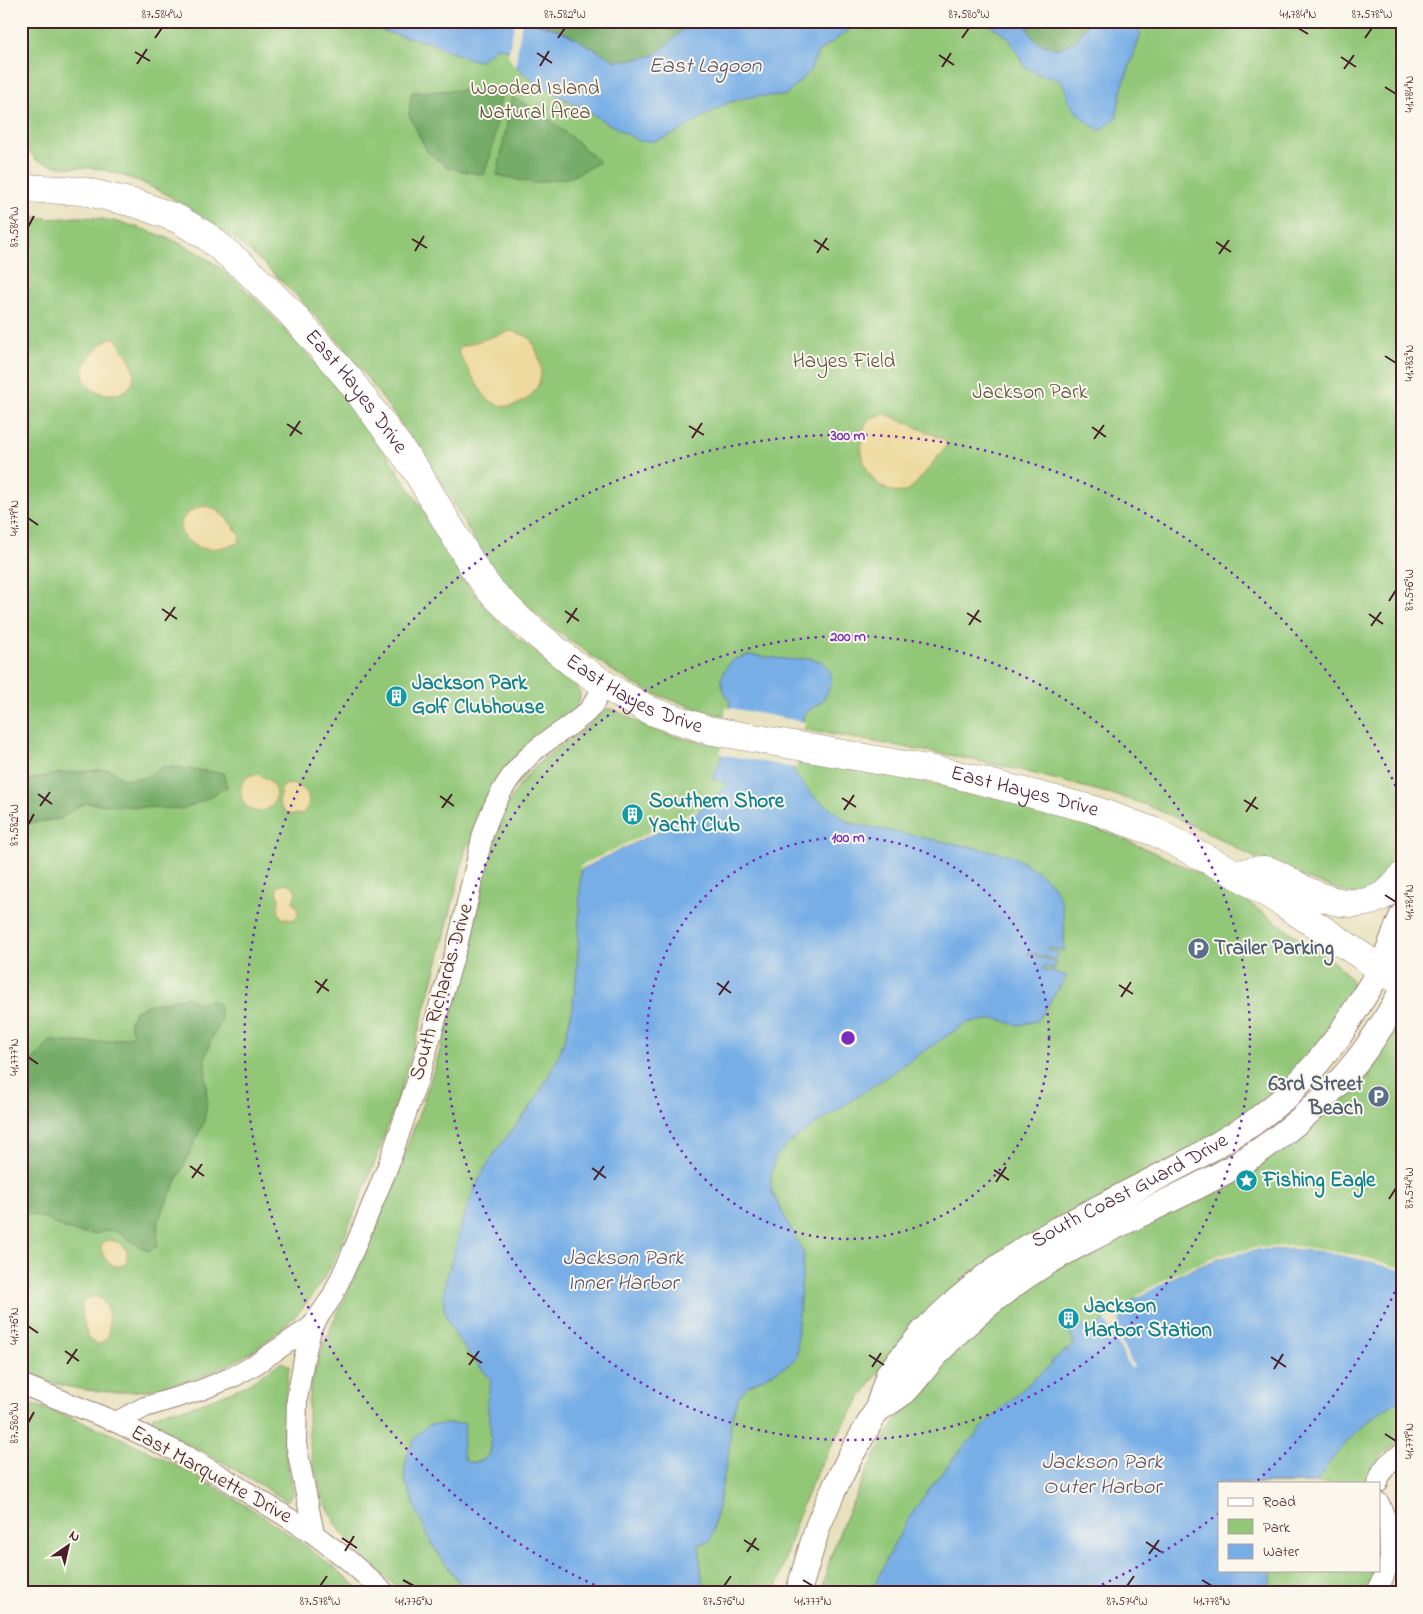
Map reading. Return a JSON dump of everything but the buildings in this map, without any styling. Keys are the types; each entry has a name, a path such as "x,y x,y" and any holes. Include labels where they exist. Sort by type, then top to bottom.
{"highway":[{"name":"East Hayes Drive","path":"21,188 83,191 138,204 178,219 208,237 245,268 289,311 349,379 416,470 474,568 489,589 521,621 571,662 605,685 651,711 708,730 950,773 1091,809 1155,832 1236,874 1392,976"},
{"path":"1236,874 1268,870 1308,892 1332,902 1363,904 1380,899 1397,884 1402,876"}],"main road":[{"name":"South Coast Guard Drive","path":"798,1593 818,1526 833,1491 877,1410 889,1373 905,1352 940,1315 985,1276 1020,1252 1058,1229 1195,1158 1253,1123 1288,1095 1318,1063 1392,976 1402,916"},
{"name":"South Coast Guard Drive","path":"877,1410 907,1390 938,1352 968,1322 1026,1276 1063,1253 1237,1164 1285,1131 1318,1103 1352,1068 1384,1022 1402,991"}],"street":[{"name":"South Richards Drive","path":"314,1534 296,1444 300,1377 312,1326 332,1296 343,1273 388,1166 420,1073 448,979 483,834 490,813 503,789 520,766 534,752 587,712 605,685"},
{"name":"South Richards Drive","path":"116,1422 145,1407 202,1390 234,1376 256,1364 312,1326"},
{"name":"East Marquette Drive","path":"21,1384 116,1422 163,1444 218,1474 314,1534 348,1560 385,1593"},
{"path":"1378,1482 1382,1472 1388,1464 1402,1454"},
{"path":"1377,1593 1396,1556 1390,1542 1388,1513"}],"green space":[{"name":"Jackson Park","path":"21,21 1402,21 1402,864 1365,899 1268,865 1181,820 1144,804 1111,794 1016,769 949,755 710,713 655,694 634,684 554,629 503,582 472,536 438,476 370,381 339,342 298,297 263,263 236,240 168,195 139,181 95,168 60,167 36,160 21,137"},
{"path":"529,21 706,21 683,30 657,54 639,59 616,61 562,31"},
{"path":"1027,21 1089,21 1077,40 1057,49 1040,43 1032,37 1029,33"},
{"path":"466,90 501,93 493,147 484,175 448,168 427,151 409,115 412,92"},
{"path":"512,97 547,118 600,162 571,177 533,183 497,175"},
{"path":"21,214 48,219 90,217 137,227 186,246 202,255 230,276 298,343 362,420 423,509 457,569 477,597 511,632 535,653 574,682 580,694 579,702 572,714 466,847 434,976 396,1103 350,1225 318,1287 301,1310 281,1330 258,1348 233,1362 179,1383 123,1392 84,1390 46,1381 21,1372"},
{"path":"605,709 615,710 653,730 682,738 986,794 1060,815 1119,837 1223,885 1339,966 1353,982 1354,992 1304,1065 1258,1107 885,1363 840,1430 812,1483 796,1524 776,1593 403,1593 367,1561 343,1535 324,1500 315,1473 310,1446 308,1418 312,1380 324,1343 385,1205 428,1088 465,966 495,832 517,789 541,761 586,727"},
{"path":"165,766 223,773 227,787 183,809 86,803 75,808 61,819 21,824 21,781 62,773 110,769 124,779 143,778"},
{"path":"187,997 200,1004 211,999 220,1005 221,1021 211,1040 205,1059 207,1103 204,1122 158,1221 157,1246 149,1251 111,1230 95,1234 81,1233 65,1229 46,1219 21,1212 21,1066 38,1056 50,1041 94,1043 134,1035 129,1023 134,1012 147,1005"},
{"name":"Jackson Park Outer Harbor","path":"1402,1022 1402,1442 1379,1458 1367,1482 1218,1482 1218,1572 1374,1572 1368,1593 821,1593 842,1525 866,1473 904,1408 935,1367 1033,1280 1198,1196"},
{"path":"282,1362 289,1366 284,1430 293,1493 287,1501 219,1460 153,1426 151,1420 153,1416 218,1397 244,1386"},
{"path":"21,1400 114,1435 213,1486 276,1525 336,1569 364,1593 21,1593"}],"sand":[{"path":"511,331 530,340 538,355 541,374 538,385 528,398 515,405 501,406 483,394 458,352 460,347"},
{"path":"109,338 115,338 128,356 133,368 133,380 129,388 120,393 100,393 91,388 85,381 83,371 89,357"},
{"path":"886,414 945,440 946,446 913,486 908,490 898,493 878,484 867,470 862,454 861,445 864,428 874,417"},
{"path":"208,506 218,511 230,522 240,536 239,542 206,549 196,547 184,537 180,525 183,519 193,510"},
{"path":"256,774 271,783 276,794 271,806 260,812 246,806 242,799 241,791 242,783 247,777"},
{"path":"287,784 299,787 307,793 309,803 302,814 292,815 283,810 280,805 281,791"},
{"path":"284,883 291,885 296,892 293,902 298,910 298,915 293,920 282,918 278,908 277,887"},
{"path":"105,1241 118,1242 127,1250 127,1260 124,1265 112,1265 103,1255 101,1246"},
{"path":"94,1296 104,1302 108,1312 108,1336 101,1344 93,1343 88,1337 83,1315 83,1301"}],"water":[{"name":"East Lagoon","path":"367,21 529,21 562,31 616,61 639,59 657,54 683,30 706,21 862,21 818,52 810,71 785,96 758,96 737,100 722,106 668,137 653,141 639,141 533,81 515,65 509,50 497,47 479,61 418,39 390,33"},
{"path":"984,21 1027,21 1029,33 1032,37 1040,43 1057,49 1077,40 1089,21 1139,21 1140,37 1123,85 1116,118 1100,131 1082,118 1068,102 1066,90 1062,83 1053,77 1042,76 1025,67 1008,37"},
{"name":"Jackson Park Inner Harbor","path":"748,655 794,660 809,658 822,662 830,670 831,681 828,692 822,701 804,714 793,772 812,795 850,823 1011,855 1041,874 1050,883 1057,892 1064,916 1064,951 1048,947 1048,950 1058,952 1056,960 1028,952 1027,954 1056,962 1054,969 1044,966 1043,969 1067,976 1037,1021 1018,1025 996,1019 966,1023 790,1142 775,1157 771,1175 771,1190 804,1254 797,1356 790,1364 748,1386 738,1397 731,1420 729,1451 711,1540 699,1545 703,1593 467,1593 432,1545 404,1477 407,1455 414,1440 429,1425 465,1423 462,1451 465,1461 478,1462 490,1454 490,1422 487,1402 491,1380 458,1339 448,1321 443,1299 462,1223 471,1197 483,1172 535,1099 548,1078 561,1049 568,1028 576,983 581,869 707,806 727,784 712,779 722,757 730,701 724,692 721,680 725,669 733,660"},
{"name":"Jackson Park Outer Harbor","path":"1260,1249 1318,1251 1350,1257 1402,1271 1402,1400 1378,1414 1354,1435 1332,1459 1318,1482 1218,1482 1218,1572 1272,1572 1269,1593 872,1593 904,1526 924,1496 971,1439 1052,1364 1051,1362 1074,1344 1070,1334 1081,1325 1090,1332 1128,1304 1170,1279 1191,1269 1237,1254"}],"pier":[{"path":"515,21 522,21 515,68 508,55"},
{"path":"726,707 805,722 796,768 720,754"},
{"path":"697,809 698,811 581,869 580,866"},
{"path":"1293,1246 1355,1255 1402,1268 1402,1271 1319,1251 1260,1249 1219,1258 1181,1273 1137,1298 1136,1296 1180,1271 1219,1255 1260,1247"},
{"path":"1122,1308 1118,1332 1120,1340 1134,1367 1131,1369 1105,1320"}],"place":[{"name":"Jackson Park Golf Clubhouse","path":"396,696"},
{"name":"Southern Shore Yacht Club","path":"633,814"},
{"name":"Trailer Parking","path":"1198,949"},
{"name":"63rd Street Beach","path":"1379,1097"},
{"name":"Fishing Eagle","path":"1247,1181"},
{"name":"Jackson Harbor Station","path":"1068,1319"}],"park label":[{"name":"Wooded Island Natural Area","path":"535,101"},
{"name":"Hayes Field","path":"844,362"}]}
